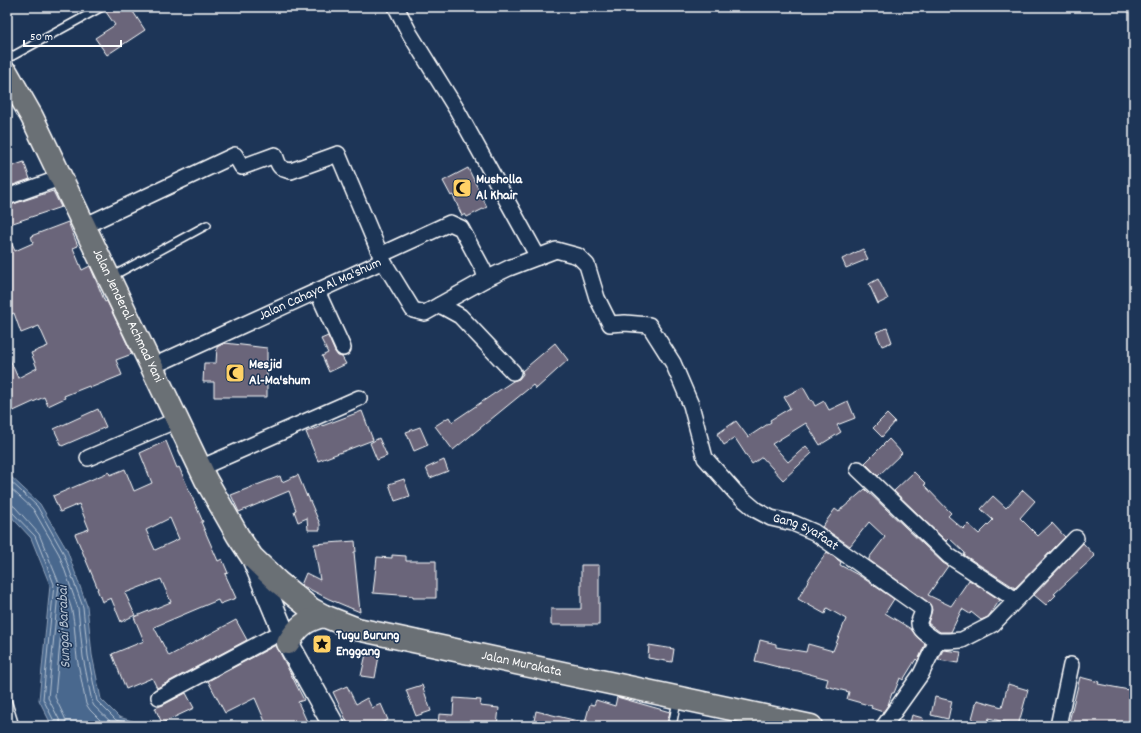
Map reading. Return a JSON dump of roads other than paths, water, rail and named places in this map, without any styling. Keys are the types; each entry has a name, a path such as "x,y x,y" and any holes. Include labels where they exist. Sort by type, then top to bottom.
{"main road":[{"name":"Jalan Jenderal Achmad Yani","path":"7,73 32,117 200,468 238,536 252,557"},
{"name":"Jalan Murakata","path":"252,557 278,582 311,609 324,616 357,629 678,698 758,718 803,725"},
{"path":"252,557 285,637 334,726"},
{"path":"285,637 313,619 324,616"}],"street":[{"path":"401,9 410,34 457,110 538,256 486,279 426,313 413,310 382,258 450,223 461,228 483,269 486,279"},
{"name":"Jalan Cahaya Al Ma'shum","path":"84,226 234,156 242,167 275,155 279,167 283,170 291,171 338,154 382,258 317,291 151,367"},
{"path":"7,197 60,178"},
{"name":"Gang Syafaat","path":"538,256 556,250 578,256 587,265 597,298 610,324 625,323 649,325 673,363 691,405 705,458 736,493 756,510 771,518 793,523 814,532 896,589 923,609 919,626 937,641"},
{"path":"317,291 343,348"},
{"path":"440,305 460,316 513,372"},
{"path":"200,468 359,398"},
{"path":"88,458 177,420"},
{"path":"858,469 949,556 1016,600"},
{"path":"884,726 921,674 937,641 962,640 992,624 1076,538"},
{"path":"159,697 285,637"},
{"path":"1058,726 1071,665"}],"lane":[{"path":"7,59 102,7"},
{"path":"109,278 207,225"},
{"path":"672,726 678,698"},
{"path":"7,700 15,726"}],"water":[{"name":"Sungai Barabai","path":"7,473 40,504 67,550 87,606 92,655 101,699 119,717 149,726 52,726 39,700 50,585 31,538 7,512"},
{"path":"207,721 236,722 241,726 175,726"}],"place":[{"name":"Musholla Al Khair","path":"462,188"},
{"name":"Mesjid Al-Ma'shum","path":"235,373"},
{"name":"Tugu Burung Enggang","path":"322,644"}]}
